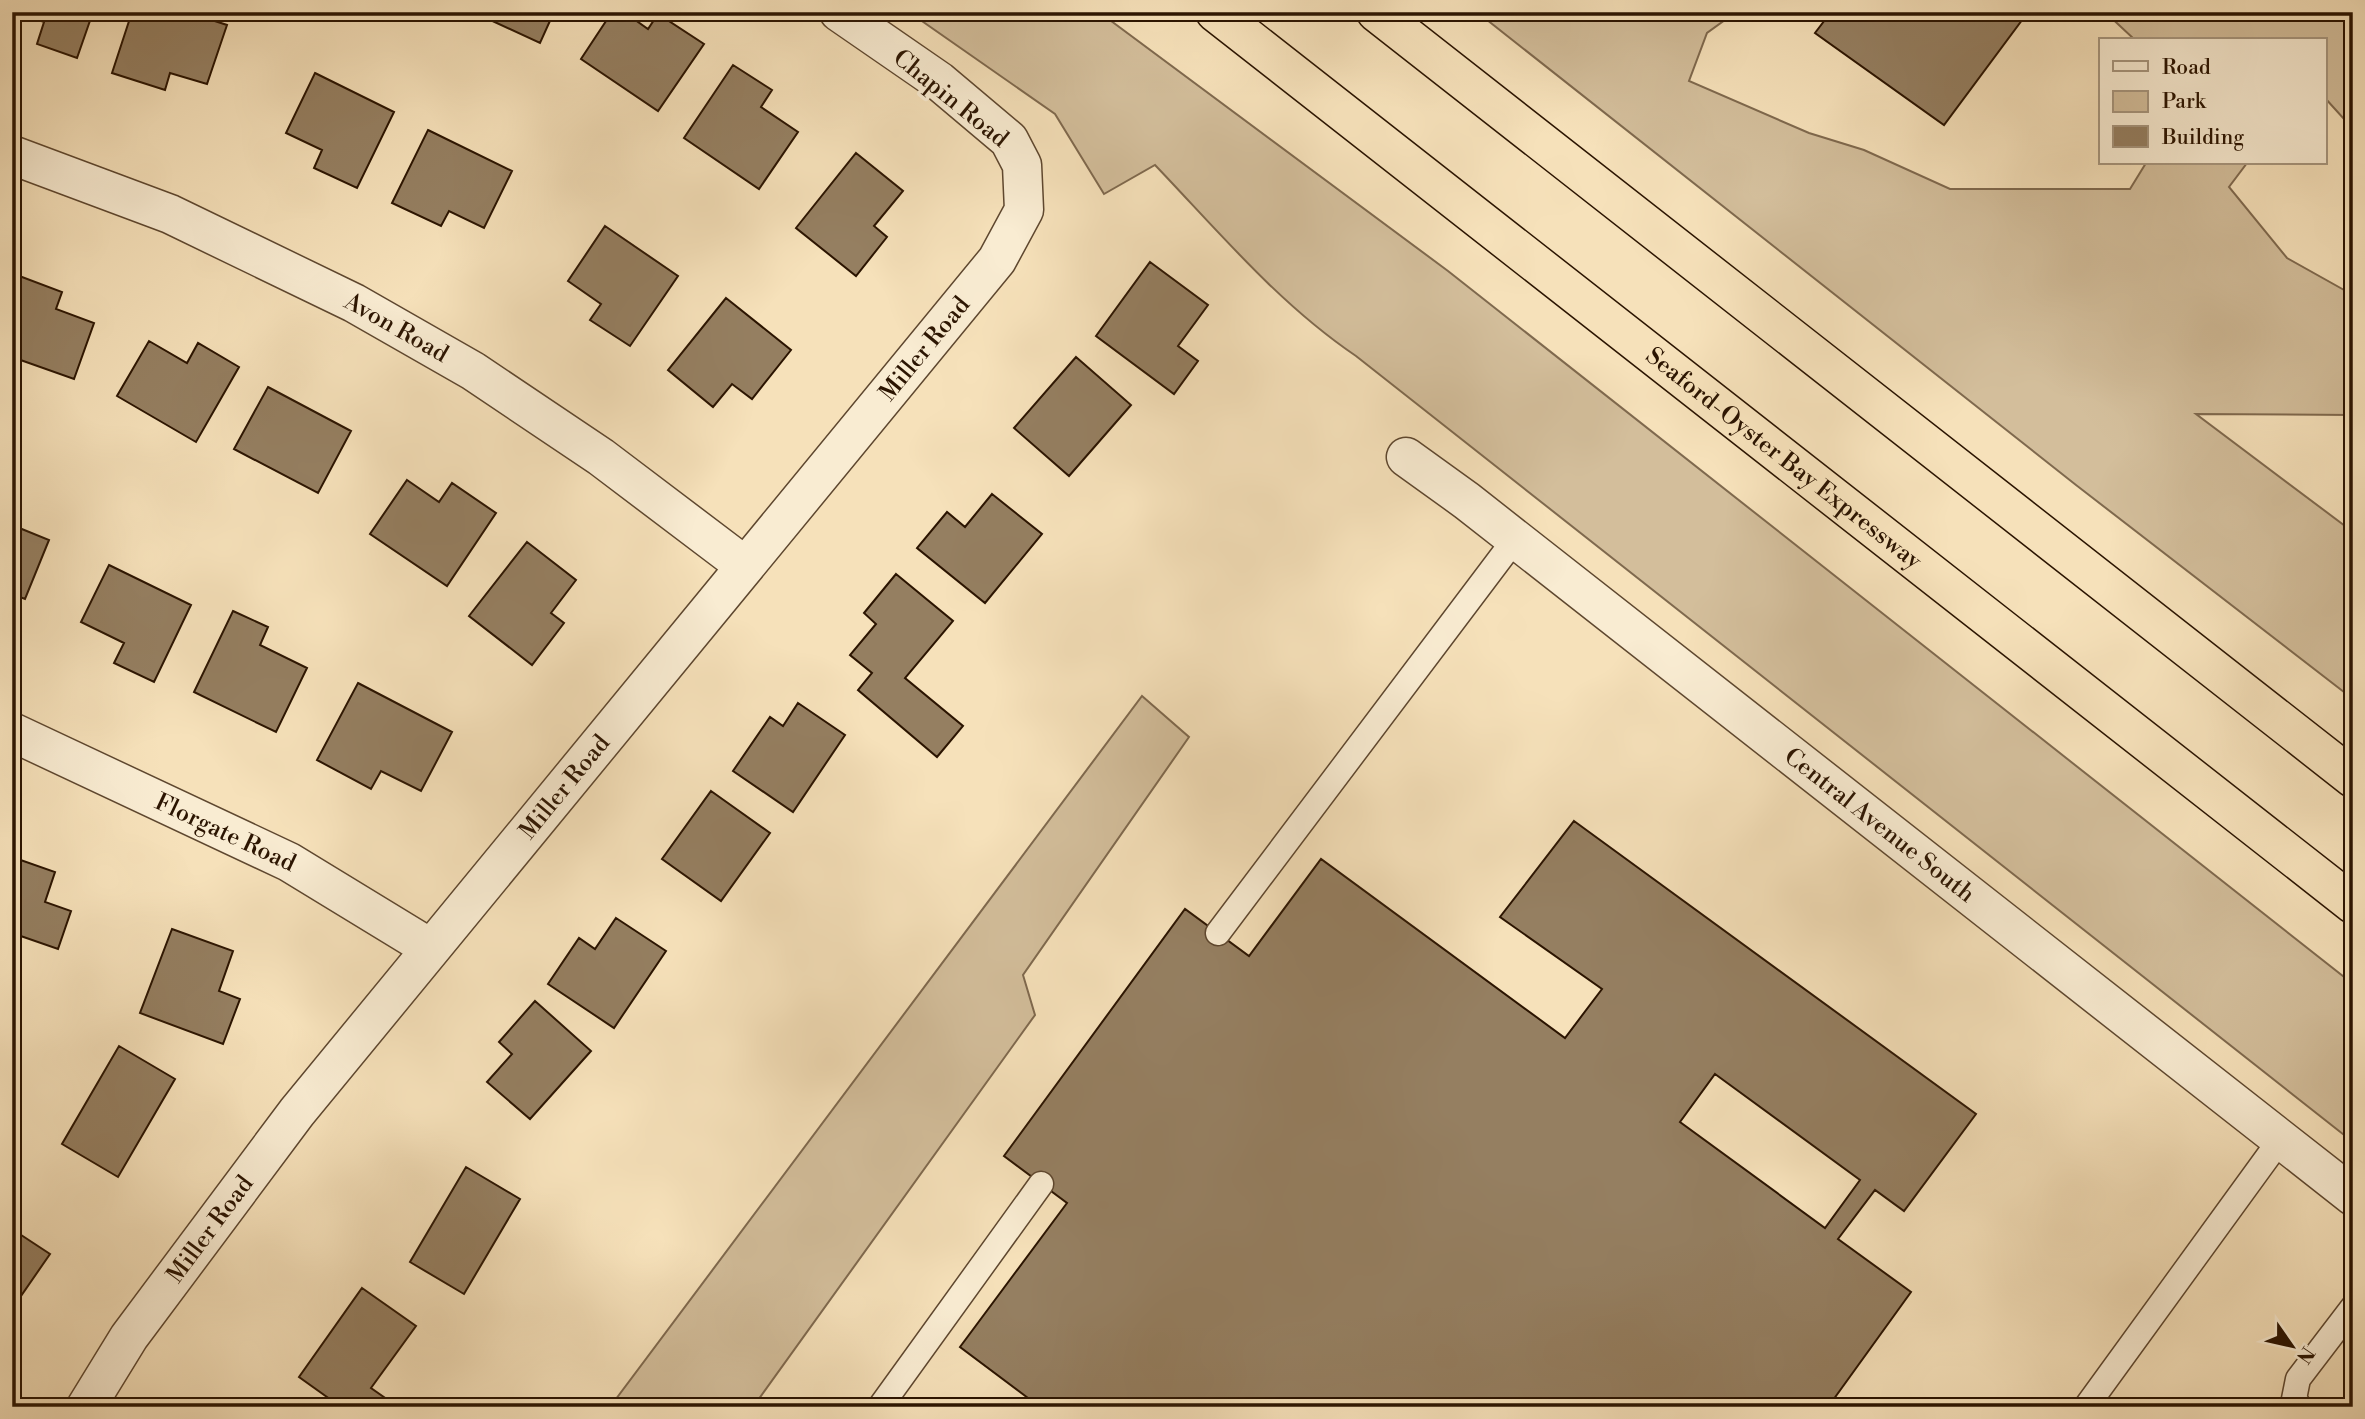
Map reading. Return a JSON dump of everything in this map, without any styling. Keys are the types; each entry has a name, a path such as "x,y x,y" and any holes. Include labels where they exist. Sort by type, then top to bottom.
{"highway":[{"name":"Seaford-Oyster Bay Expressway","path":"1215,12 2353,904"},
{"path":"1376,12 2353,778"}],"street":[{"name":"Chapin Road","path":"839,12 939,81 1009,140 1022,165"},
{"name":"Avon Road","path":"12,155 170,214 354,303 472,371 601,457 744,566"},
{"name":"Miller Road","path":"86,1407 129,1337 281,1133 430,948 997,260 1024,210 1022,165"},
{"name":"Central Avenue South","path":"1406,457 1515,539 2353,1196"},
{"name":"Florgate Road","path":"12,732 289,862 430,948"}],"lane":[{"path":"1218,933 1515,539"},
{"path":"2086,1407 2280,1140"},
{"path":"880,1407 1041,1184"},
{"path":"2300,1407 2294,1399 2298,1379 2353,1307"}],"green space":[{"path":"909,12 1099,12 1448,271 2353,984 2353,1142 1301,314 1251,266 1155,165 1104,194 1055,114"},
{"path":"1477,12 1736,12 1707,33 1689,81 1809,133 1864,150 1950,189 2130,189 2145,164 2246,164 2229,187 2287,258 2353,295 2353,415 2196,414 2353,532 2353,699 2076,485"},
{"path":"2105,12 2353,12 2353,129 2326,99 2326,38 2133,38"},
{"path":"1142,696 1189,737 1023,975 1035,1015 753,1407 610,1407"}],"building":[{"path":"18,12 93,12 77,58 37,44 44,22"},
{"path":"132,12 187,12 227,25 207,84 170,73 165,90 112,73"},
{"path":"473,12 554,12 540,43"},
{"path":"612,12 624,12 648,29 658,14 704,44 658,111 581,59"},
{"path":"1831,12 2028,12 1944,125 1815,33"},
{"path":"733,65 772,90 761,107 798,132 759,189 684,138"},
{"path":"315,73 394,112 357,188 314,168 322,150 286,133"},
{"path":"428,130 512,171 484,228 449,211 441,226 392,203"},
{"path":"856,153 903,191 874,226 887,237 856,276 796,228"},
{"path":"605,226 678,276 630,346 590,320 601,304 568,281"},
{"path":"1150,262 1208,305 1178,346 1198,361 1174,394 1096,336"},
{"path":"14,274 62,292 56,309 94,323 74,379 12,357"},
{"path":"726,298 791,350 752,399 732,384 713,407 668,370"},
{"path":"149,341 187,363 198,343 239,367 196,442 117,396"},
{"path":"1076,357 1131,405 1069,476 1014,428"},
{"path":"268,387 351,431 318,493 234,449"},
{"path":"407,480 439,502 452,483 496,513 447,586 370,534"},
{"path":"992,494 1042,534 985,603 917,548 947,512 965,527"},
{"path":"12,525 49,540 25,599 12,594"},
{"path":"527,542 576,580 551,613 564,623 532,665 469,616"},
{"path":"109,565 191,605 154,682 114,663 124,643 81,622"},
{"path":"896,574 953,621 905,678 963,726 937,757 858,690 872,673 850,655 876,624 864,613"},
{"path":"233,611 268,627 260,645 307,668 276,732 194,692"},
{"path":"358,683 452,732 421,791 381,771 371,789 317,760"},
{"path":"798,703 845,735 793,812 733,771 770,717 783,726"},
{"path":"711,791 770,833 721,901 662,859"},
{"path":"1574,821 1976,1114 1904,1211 1875,1190 1838,1239 1911,1292 1828,1407 1040,1407 960,1347 1067,1203 1004,1156 1185,909 1249,956 1321,859 1565,1038 1602,989 1500,917","holes":["1715,1074 1860,1180 1825,1228 1680,1122"]},
{"path":"12,857 55,872 45,902 71,911 58,949 12,933"},
{"path":"616,918 666,951 614,1028 548,984 579,938 595,949"},
{"path":"172,929 233,951 219,991 240,999 223,1044 140,1013"},
{"path":"535,1001 591,1051 530,1119 487,1082 512,1054 499,1042"},
{"path":"119,1046 175,1079 118,1177 62,1144"},
{"path":"466,1167 520,1199 464,1294 410,1262"},
{"path":"12,1229 50,1254 12,1309"},
{"path":"362,1288 416,1326 371,1388 398,1407 341,1407 299,1377"}]}
